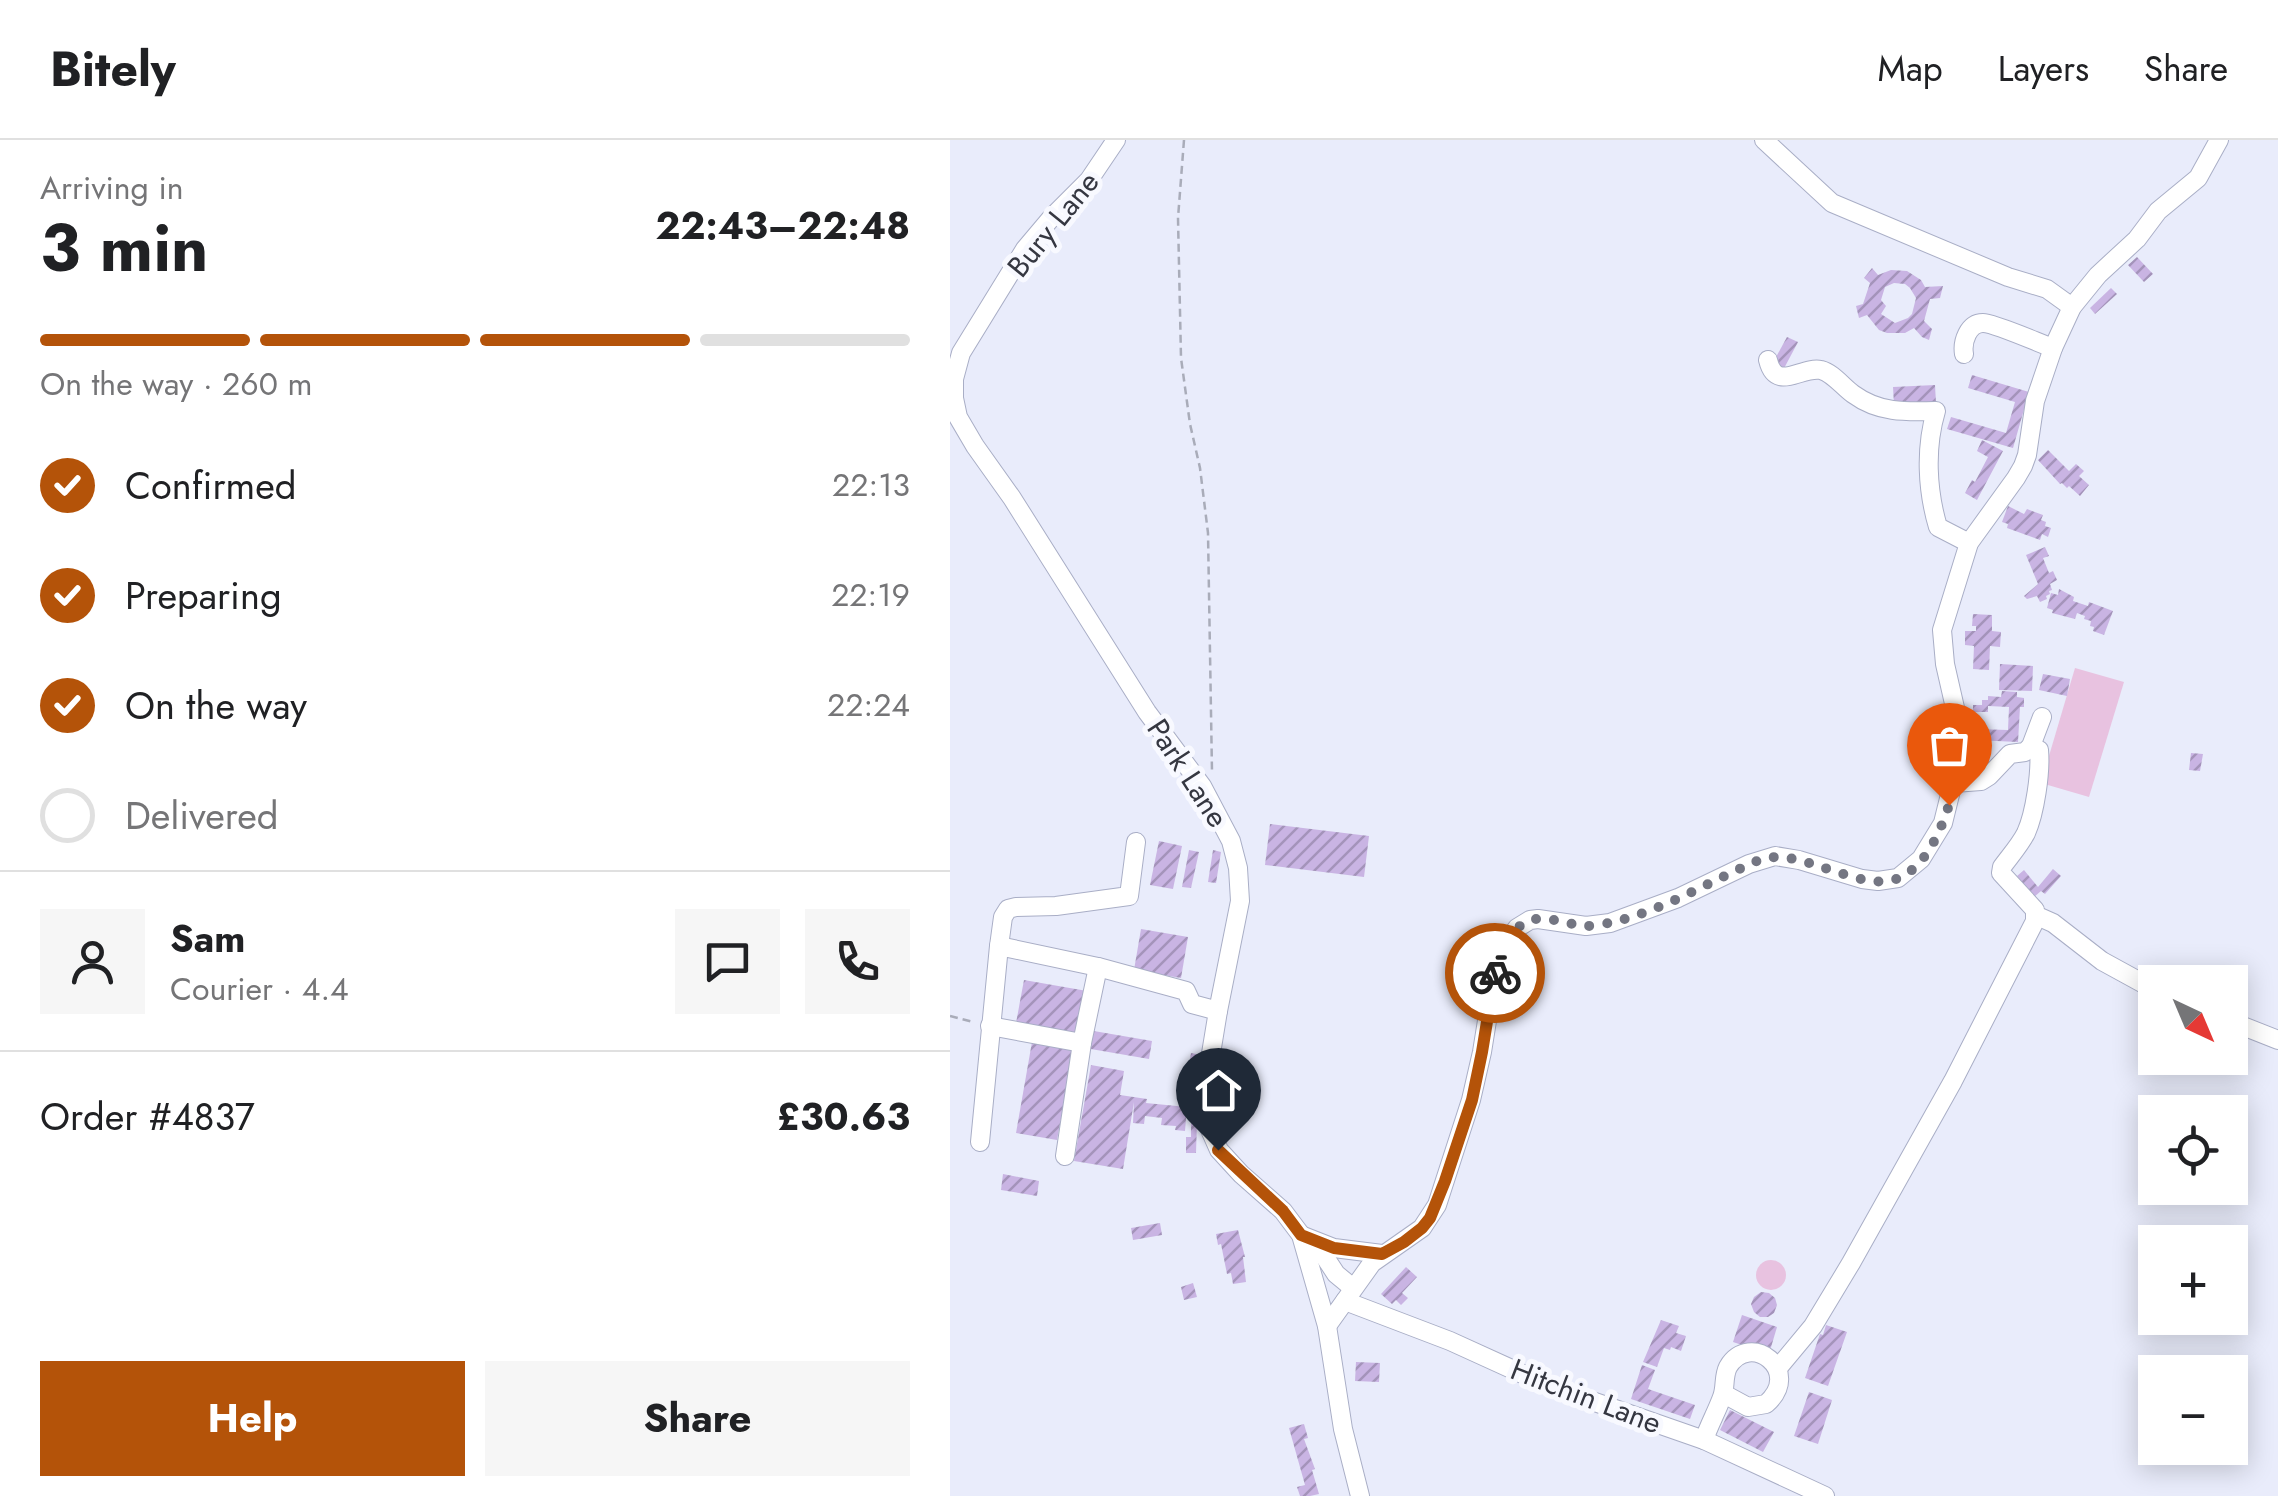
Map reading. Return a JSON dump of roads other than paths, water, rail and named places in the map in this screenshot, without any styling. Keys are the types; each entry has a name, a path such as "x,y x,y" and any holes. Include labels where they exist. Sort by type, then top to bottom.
{"street":[{"name":"Bury Lane","path":"954,414 956,357 1025,249 1089,180 1116,140"},
{"path":"1764,140 1832,203 2008,277 2047,289 2072,307"},
{"path":"1328,1326 1372,1263 1422,1228 1437,1205 1472,1100 1498,960 1517,928 1538,919 1586,926 1610,923 1774,856 1862,879 1889,881 1906,874 1928,850 1943,823 1961,740 1942,630 1969,542 2022,466 2035,401 2072,307 2158,211 2198,178 2220,140"},
{"path":"1964,354 1962,346 1972,327 1984,323 2053,348"},
{"path":"1768,360 1774,372 1784,377 1823,370 1853,394 1886,410 1936,411 1928,448 1933,511 1938,527 1969,542"},
{"name":"Park Lane","path":"954,414 1147,712 1202,786 1231,841 1240,883 1238,919 1205,1090 1207,1123 1218,1150 1308,1238 1328,1326 1343,1429 1360,1496"},
{"path":"1954,783 1981,781 2010,754 2025,752 2042,716"},
{"path":"1778,1368 1813,1326 1850,1264 1952,1081 2034,921 2034,910 2028,901 2001,873 2030,823 2040,763 2039,750 2031,746"},
{"path":"980,1142 1003,917 1016,907 1129,896 1136,842"},
{"path":"2034,915 2054,923 2102,961 2138,981"},
{"path":"1000,946 1186,991 1192,1004 1218,1010"},
{"path":"1065,1156 1098,967"},
{"path":"990,1026 1082,1043"},
{"path":"2248,1029 2278,1040"},
{"path":"1308,1238 1350,1251 1382,1254"},
{"path":"1308,1238 1348,1295"},
{"path":"1315,1282 1336,1274"},
{"name":"Hitchin Lane","path":"1348,1295 1549,1386 1704,1440 1824,1496"},
{"path":"1704,1440 1724,1394 1730,1364 1740,1354 1762,1354 1778,1368 1778,1390 1766,1404 1748,1407 1724,1394"}]}
